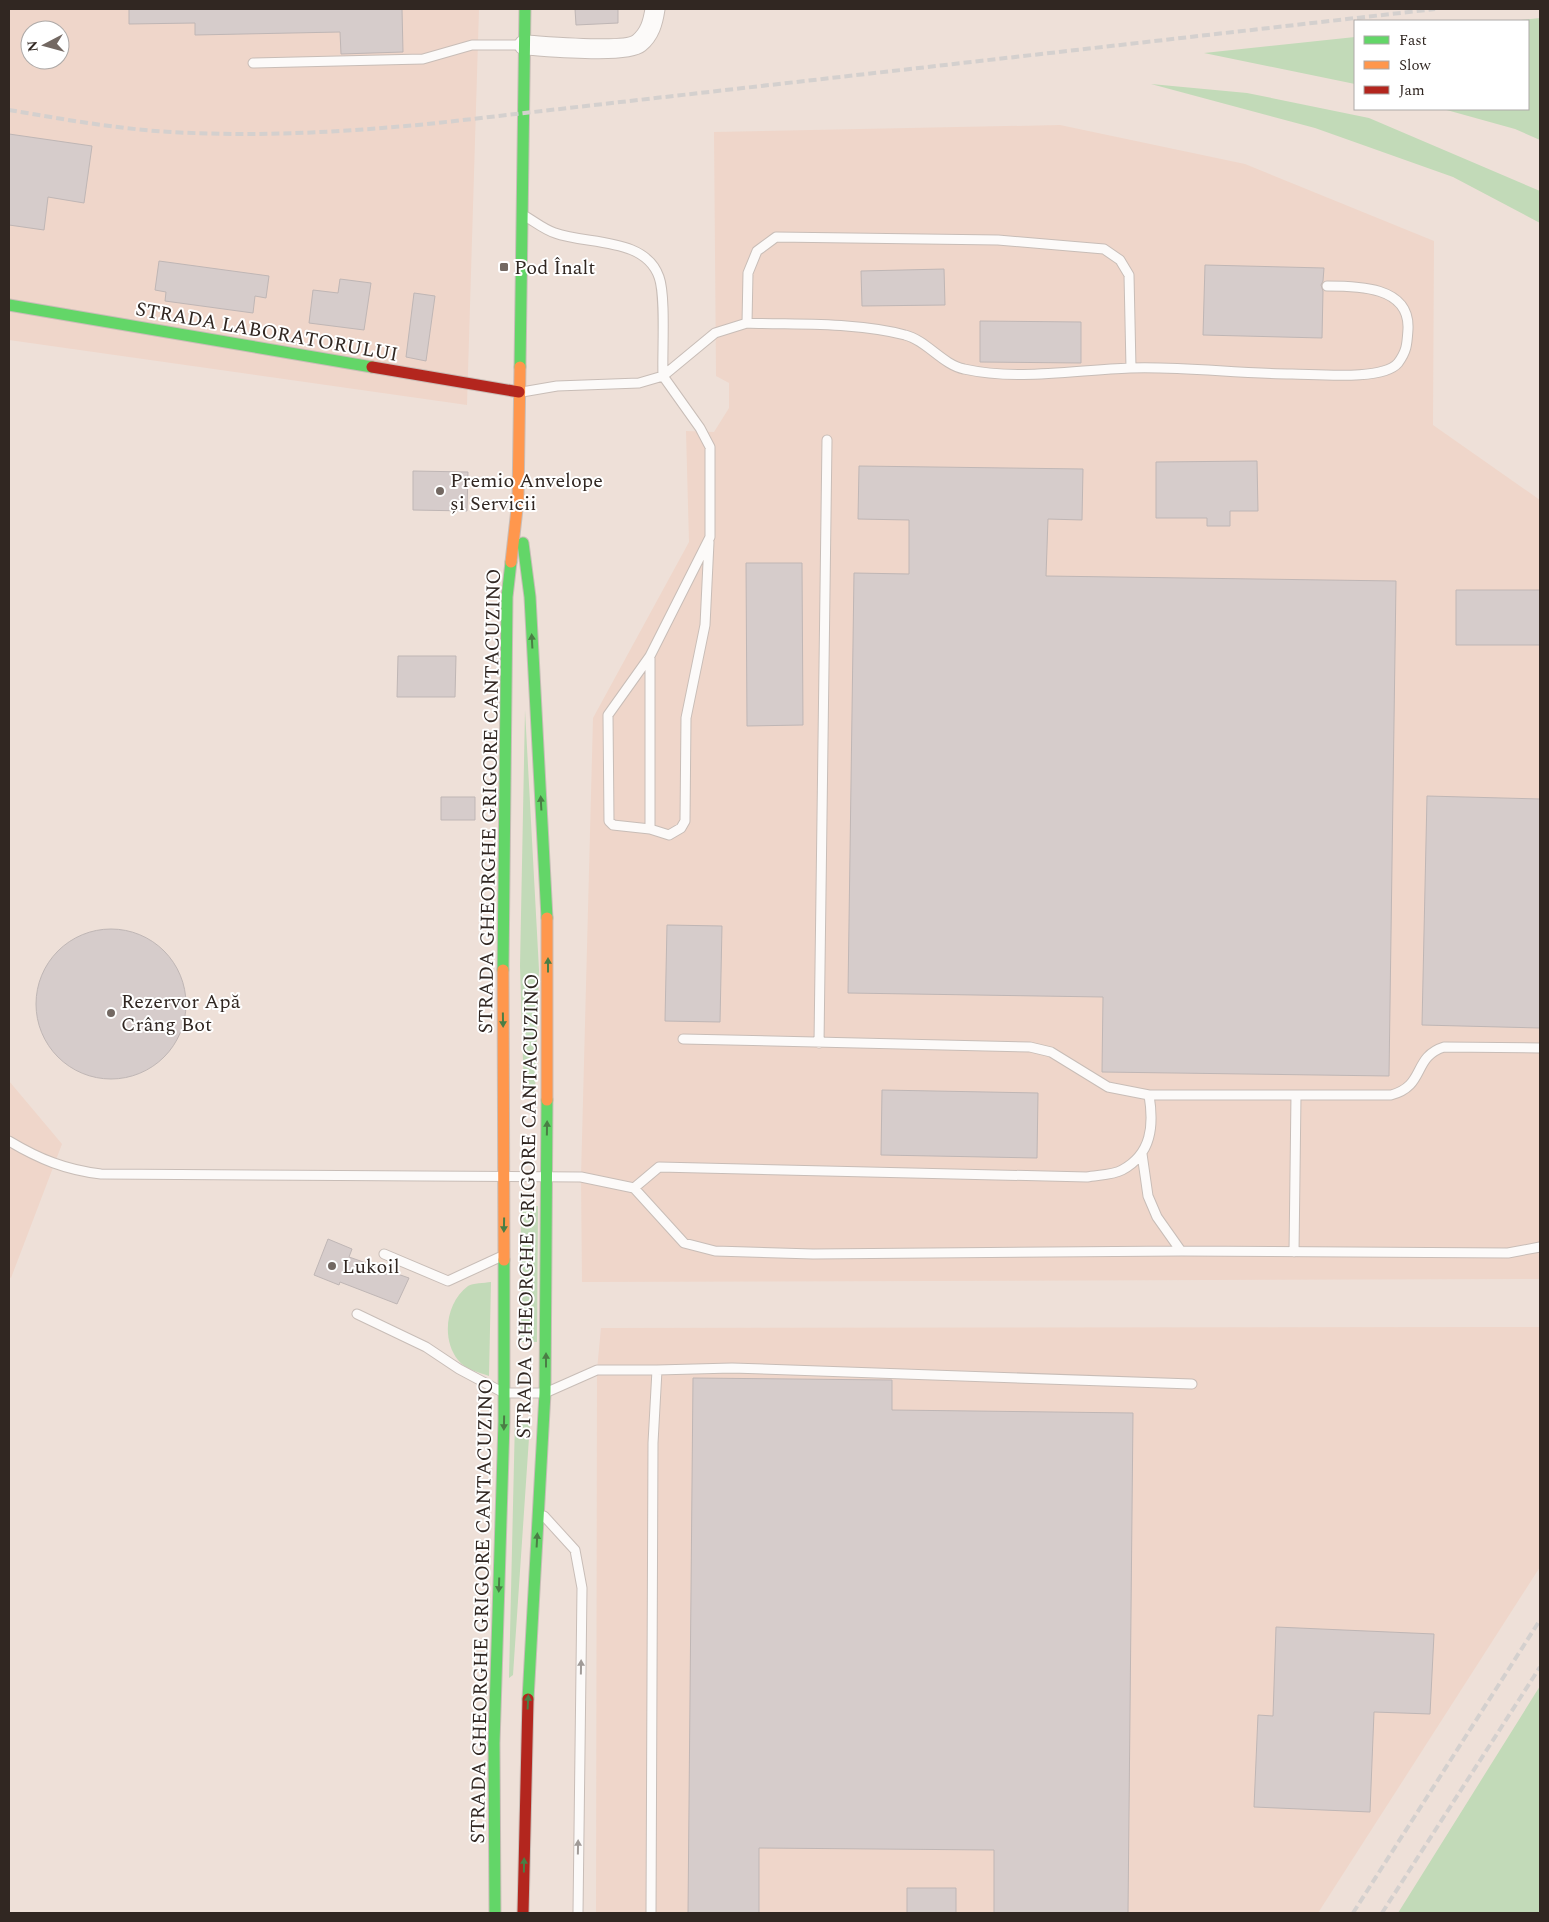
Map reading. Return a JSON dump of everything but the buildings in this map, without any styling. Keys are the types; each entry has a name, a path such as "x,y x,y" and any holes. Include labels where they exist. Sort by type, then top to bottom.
{"main road":[{"name":"STRADA GHEORGHE GRIGORE CANTACUZINO","path":"495,1913 494,1743 504,1393 503,894 507,607 518,500 525,9"},
{"name":"STRADA LABORATORULUI","path":"9,304 519,392"},
{"name":"STRADA GHEORGHE GRIGORE CANTACUZINO","path":"518,500 530,597 548,940 545,1393 526,1732 523,1913"}],"street":[{"path":"524,45 618,49 638,44 649,31 655,9"}],"lane":[{"path":"253,63 422,59 472,45 524,45"},
{"path":"521,214 554,233 628,249 642,254 652,263 660,278 662,295 663,376 700,428 710,447 710,537 705,624 686,718 685,821 681,828 669,835 650,829 614,825 608,817 608,718 650,656 710,537"},
{"path":"748,323 748,273 757,251 776,238 998,240 1104,250 1120,260 1129,275 1131,368"},
{"path":"519,392 557,386 640,383 663,376 715,333 748,323 841,326 906,335 962,369 1023,375 1131,368 1278,374 1374,374 1394,368 1406,352 1408,322 1400,304 1385,292 1361,286 1327,286"},
{"path":"819,1043 827,440"},
{"path":"650,656 650,829"},
{"path":"683,1039 1030,1047 1050,1052 1108,1087 1149,1095 1391,1095 1400,1093 1412,1085 1425,1058 1435,1050 1444,1047 1540,1048"},
{"path":"634,1188 659,1167 1087,1177 1121,1170 1142,1154 1150,1139 1152,1118 1149,1095"},
{"path":"1294,1252 1296,1095"},
{"path":"9,1141 54,1165 76,1171 101,1174 581,1177 634,1188 684,1243 715,1251 813,1254 1181,1251 1508,1253 1540,1246"},
{"path":"1142,1154 1148,1196 1157,1218 1181,1251"},
{"path":"384,1254 448,1281 504,1255"},
{"path":"357,1314 426,1347 458,1369 504,1393 545,1393 597,1370 732,1368 1192,1384"},
{"path":"652,1913 653,1443 657,1370"},
{"path":"539,1511 575,1550 582,1588 578,1913"}],"shaded area":[{"path":"9,9 479,9 467,405 9,340"},
{"path":"1060,125 1245,164 1434,241 1433,425 1540,500 1540,1279 582,1282 581,1177 593,718 689,542 686,431 714,432 729,408 729,383 716,376 714,132"},
{"path":"9,1081 62,1144 11,1278 9,1277"},
{"path":"1540,1327 1540,1567 1318,1913 596,1913 597,1370 601,1328"}],"green space":[{"path":"1540,18 1540,140 1515,129 1447,110 1529,110 1529,20 1521,20"},
{"path":"1354,37 1354,84 1204,53"},
{"path":"1151,84 1247,93 1369,118 1540,191 1540,223 1453,177 1315,128"},
{"path":"525,710 539,970 535,1093 524,1092 520,966"},
{"path":"521,1206 538,1206 537,1342 520,1342"},
{"path":"491,1282 489,1376 468,1368 458,1360 449,1342 448,1321 455,1301 468,1286"},
{"path":"515,1419 530,1423 513,1675 509,1678"},
{"path":"1540,1686 1540,1913 1398,1913"}],"railway":[{"path":"9,110 151,131 271,134 371,129 1435,9"},
{"path":"1353,1913 1540,1620"},
{"path":"1382,1913 1540,1667"}],"traffic: fast":[{"path":"520,367 525,9"},
{"path":"9,305 372,367"},
{"path":"523,543 530,597 547,918"},
{"path":"503,970 507,597 511,562"},
{"path":"528,1699 545,1393 547,1100"},
{"path":"495,1913 494,1743 504,1422 504,1260"}],"traffic: slow":[{"path":"511,562 518,500 520,367"},
{"path":"547,918 547,1100"},
{"path":"503,970 504,1260"}],"traffic: jam":[{"path":"372,367 519,392"},
{"path":"523,1913 528,1699"}],"place":[{"name":"Pod Înalt","path":"504,267"},
{"name":"Premio Anvelope și Servicii","path":"440,491"},
{"name":"Rezervor Apă Crâng Bot","path":"111,1013"},
{"name":"Lukoil","path":"332,1266"}]}
